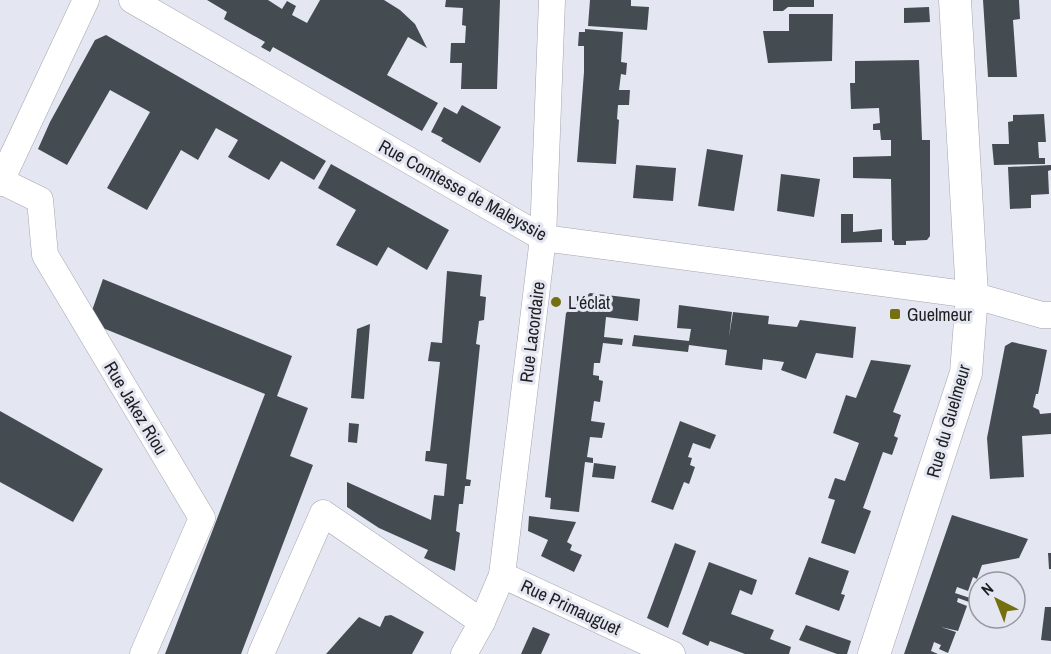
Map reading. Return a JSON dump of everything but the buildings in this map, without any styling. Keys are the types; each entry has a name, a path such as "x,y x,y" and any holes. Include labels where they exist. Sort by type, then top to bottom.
{"street":[{"path":"1,182 86,0"},
{"name":"Rue Comtesse de Maleyssie","path":"132,0 543,238 972,295 1042,315 1051,315"},
{"name":"Rue Lacordaire","path":"464,654 482,622 502,575 543,238 552,0"},
{"name":"Rue du Guelmeur","path":"874,654 966,373 972,295 954,0"},
{"name":"Rue Jakez Riou","path":"1,182 40,200 45,255 201,518 143,654"},
{"path":"261,654 323,513 482,622"},
{"name":"Rue Primauguet","path":"502,575 672,654"}],"place":[{"name":"L'éclat","path":"556,302"},
{"name":"Guelmeur","path":"895,314"}]}
